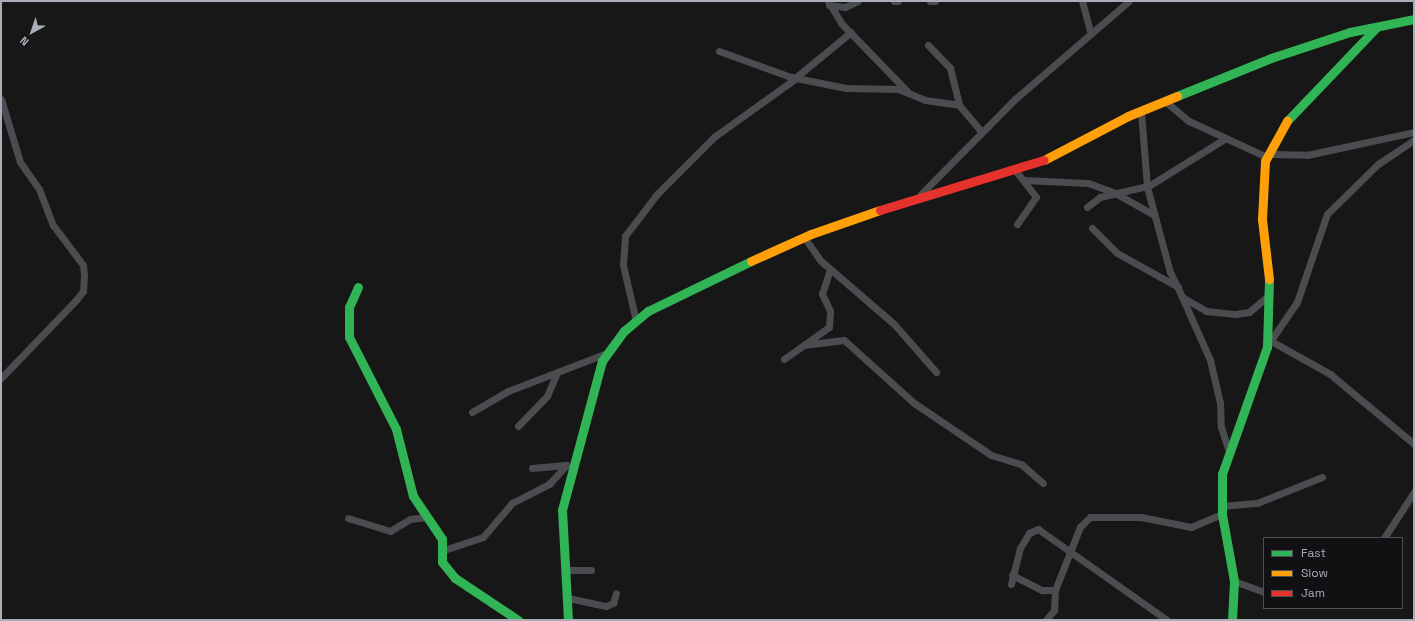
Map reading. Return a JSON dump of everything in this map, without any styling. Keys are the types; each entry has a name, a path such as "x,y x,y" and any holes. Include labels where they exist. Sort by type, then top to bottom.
{"street":[{"path":"829,3 845,7 858,1"},
{"path":"1082,1 1090,31"},
{"path":"920,196 982,132 1090,31 1129,1"},
{"path":"829,3 851,32 907,91 925,100 959,105"},
{"path":"568,620 562,510 578,457 602,361 607,353 636,321 689,288 804,237 920,196 1016,170 1047,159 1141,112 1316,41 1414,19"},
{"path":"1269,344 1269,294 1262,219 1268,155 1282,126 1376,28"},
{"path":"636,321 623,265 625,236 657,194 714,137 796,78 851,32"},
{"path":"928,45 950,68 959,105 982,132"},
{"path":"719,50 796,78 846,88 907,91"},
{"path":"1,98 20,162 39,189 53,225 82,265 84,274 83,291 78,299 1,378"},
{"path":"1166,102 1189,121 1224,139 1268,155 1307,156 1414,132"},
{"path":"1141,112 1147,187 1154,215 1178,287 1211,366 1220,403 1221,427 1229,452"},
{"path":"1087,207 1100,198 1147,187 1224,139"},
{"path":"1232,620 1234,581 1222,510 1222,474 1269,344 1297,302 1327,214 1378,164 1414,140"},
{"path":"1016,170 1036,198 1017,224"},
{"path":"1023,180 1088,183 1118,194 1154,215"},
{"path":"1092,228 1117,253 1178,287"},
{"path":"804,237 830,270 894,324 936,372"},
{"path":"784,359 820,336 831,322 822,294 830,270"},
{"path":"358,287 349,307 349,337 396,429 406,476 426,516 442,539 442,562 455,578 518,620"},
{"path":"1182,297 1206,311 1236,314 1249,312 1269,294"},
{"path":"804,345 815,346 837,339 852,345 914,403 991,455 1021,464 1043,483"},
{"path":"1269,344 1330,374 1414,444"},
{"path":"472,412 508,391 556,375 607,353"},
{"path":"518,426 547,396 556,375"},
{"path":"441,552 483,537 512,502 549,484 567,465 578,457"},
{"path":"532,468 567,465"},
{"path":"1046,620 1054,610 1055,590 1069,552 1080,527 1090,517 1141,517 1191,527 1222,510 1257,503 1322,477"},
{"path":"1385,537 1414,492"},
{"path":"348,518 390,531 410,519 426,516"},
{"path":"1011,584 1017,554 1033,530 1043,531 1069,552 1129,590 1167,620"},
{"path":"565,570 591,570"},
{"path":"1012,575 1042,590 1055,590"},
{"path":"1234,581 1263,592"},
{"path":"568,598 606,606 613,603 616,593"}],"traffic: fast":[{"path":"1177,96 1271,58 1350,32 1414,19"},
{"path":"1287,121 1376,28"},
{"path":"568,620 562,510 602,361 624,331 648,311 751,261"},
{"path":"1232,620 1234,581 1222,514 1222,474 1267,347 1269,279"},
{"path":"358,287 349,307 349,337 396,429 413,496 442,539 442,562 455,578 518,620"}],"traffic: slow":[{"path":"1044,160 1128,116 1177,96"},
{"path":"1269,279 1262,219 1265,161 1287,121"},
{"path":"751,261 811,234 880,210"}],"traffic: jam":[{"path":"880,210 1044,160"}]}
